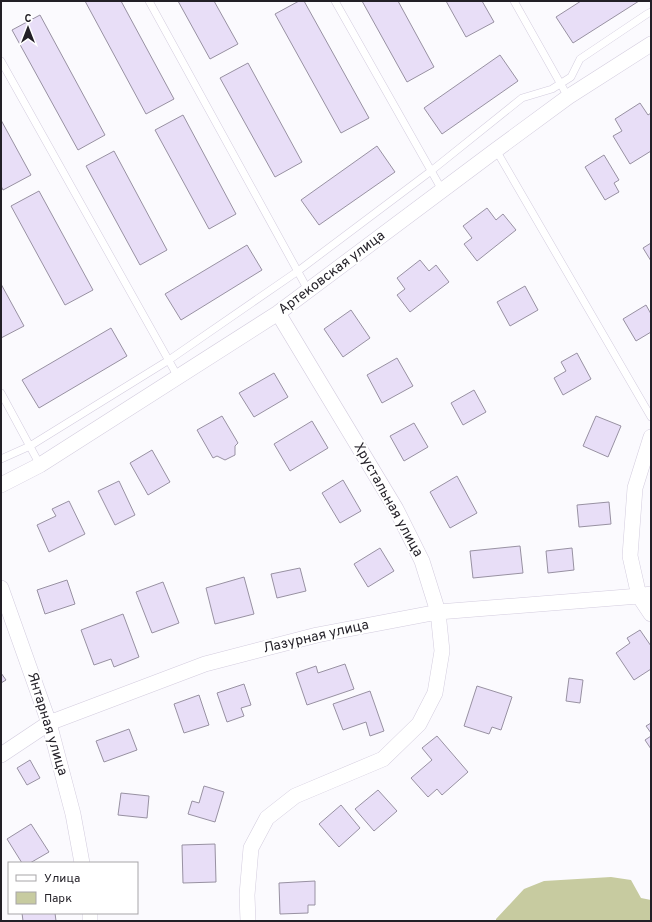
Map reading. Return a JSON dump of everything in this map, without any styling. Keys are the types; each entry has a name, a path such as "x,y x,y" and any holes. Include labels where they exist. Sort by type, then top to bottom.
{"street":[{"name":"Артековская улица","path":"1,485 40,465 278,313 568,97 651,44"},
{"name":"Хрустальная улица","path":"248,921 246,895 251,848 267,818 295,796 383,759 419,724 435,693 442,651 438,612 422,561 396,509 278,313"},
{"path":"651,437 635,488 630,556 651,614"},
{"name":"Янтарная улица","path":"1,588 49,723 73,814 82,862"},
{"name":"Лазурная улица","path":"1,755 49,723 205,664 317,635 438,612 645,595"}],"lane":[{"path":"149,1 308,290"},
{"path":"335,1 442,190"},
{"path":"514,1 568,97"},
{"path":"1,459 30,446 169,360 298,271 431,171 522,98 552,89 571,77 580,59 651,12"},
{"path":"1,61 178,377"},
{"path":"496,150 651,416"},
{"path":"1,393 40,465"}],"green space":[{"path":"611,877 631,880 641,898 651,900 651,921 496,921 496,919 524,889 544,881"}],"building":[{"path":"85,1 121,1 174,99 146,114"},
{"path":"178,1 214,1 238,44 210,59"},
{"path":"299,1 304,1 369,118 341,133 275,14"},
{"path":"362,1 398,1 434,67 407,82"},
{"path":"446,1 482,1 494,22 466,37"},
{"path":"581,1 639,1 573,43 556,17"},
{"path":"40,15 105,135 78,150 12,30"},
{"path":"500,55 518,81 442,134 424,108"},
{"path":"248,63 302,162 275,177 220,78"},
{"path":"640,103 648,115 651,113 651,151 630,164 613,136 622,131 615,119"},
{"path":"183,115 236,214 209,229 155,130"},
{"path":"1,120 31,175 3,190 1,186"},
{"path":"377,146 395,172 319,225 301,200"},
{"path":"114,151 167,250 140,265 86,166"},
{"path":"604,155 619,180 614,183 619,192 605,200 585,167"},
{"path":"39,191 93,290 65,305 11,206"},
{"path":"487,208 496,220 503,214 516,230 477,261 464,244 472,238 463,226"},
{"path":"651,243 651,261 643,248"},
{"path":"247,245 262,270 181,320 165,294"},
{"path":"420,260 429,271 436,265 449,282 410,312 397,295 405,289 397,278"},
{"path":"1,284 24,326 1,338"},
{"path":"525,286 538,310 510,326 497,302"},
{"path":"646,305 651,314 651,332 636,341 623,319"},
{"path":"351,310 370,338 343,357 324,329"},
{"path":"111,328 127,356 39,408 22,380"},
{"path":"577,353 591,379 563,395 554,378 566,371 561,362"},
{"path":"397,358 413,386 382,403 367,375"},
{"path":"274,373 288,397 254,417 239,393"},
{"path":"474,390 486,412 463,425 451,403"},
{"path":"222,416 238,443 235,446 235,455 225,460 217,456 213,458 197,430"},
{"path":"596,416 621,426 608,457 583,446"},
{"path":"312,421 328,448 290,471 274,444"},
{"path":"414,423 428,447 404,461 390,436"},
{"path":"152,450 170,482 148,495 130,463"},
{"path":"457,476 477,513 450,528 430,492"},
{"path":"343,480 361,511 340,523 322,493"},
{"path":"119,481 135,515 115,525 98,491"},
{"path":"69,501 85,534 49,552 37,525 56,516 52,509"},
{"path":"609,502 611,524 579,527 577,505"},
{"path":"520,546 523,573 473,578 470,551"},
{"path":"380,548 394,571 368,587 354,564"},
{"path":"572,548 574,570 548,573 546,551"},
{"path":"300,568 306,591 277,598 271,574"},
{"path":"244,577 254,614 215,624 206,588"},
{"path":"67,580 75,604 45,614 37,590"},
{"path":"163,582 179,623 152,633 136,592"},
{"path":"123,614 139,657 114,667 111,659 94,665 81,630"},
{"path":"640,630 651,646 651,669 634,680 616,653 630,643 627,638"},
{"path":"345,664 354,689 307,705 296,673 316,666 318,673"},
{"path":"1,673 6,680 1,683"},
{"path":"569,678 583,680 580,703 566,701"},
{"path":"244,684 251,705 241,708 244,716 227,722 217,693"},
{"path":"477,686 512,697 501,730 492,727 489,734 464,726"},
{"path":"370,691 384,731 370,736 366,722 343,730 333,704"},
{"path":"199,695 209,725 184,733 174,704"},
{"path":"651,723 651,733 646,726"},
{"path":"129,729 137,750 104,762 96,741"},
{"path":"437,736 468,772 442,795 437,789 428,797 411,778 432,760 422,748"},
{"path":"651,736 651,749 645,740"},
{"path":"30,760 40,778 27,785 17,768"},
{"path":"204,786 224,792 215,822 188,814 192,801 199,803"},
{"path":"378,790 397,811 374,831 355,809"},
{"path":"121,793 149,796 147,818 118,815"},
{"path":"341,805 360,828 339,847 319,824"},
{"path":"31,824 49,852 32,862 21,862 7,839"},
{"path":"215,844 216,882 183,883 182,845"},
{"path":"315,881 315,905 308,905 308,913 280,914 279,883"},
{"path":"22,914 55,914 56,921 23,921"}]}
